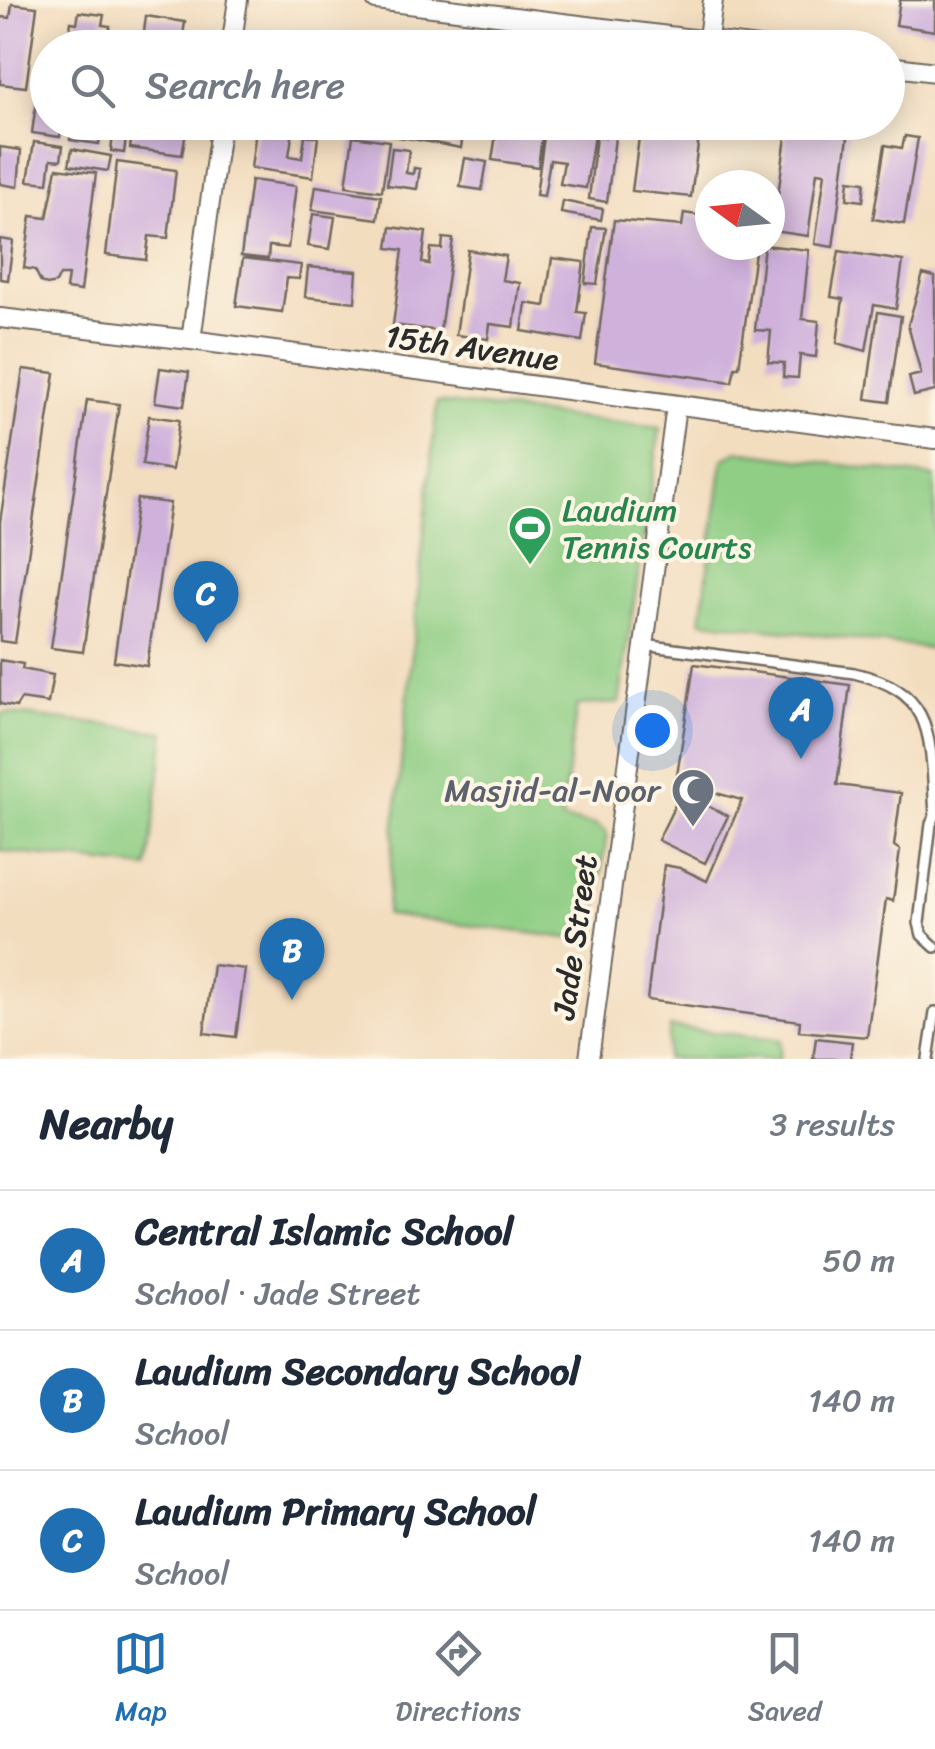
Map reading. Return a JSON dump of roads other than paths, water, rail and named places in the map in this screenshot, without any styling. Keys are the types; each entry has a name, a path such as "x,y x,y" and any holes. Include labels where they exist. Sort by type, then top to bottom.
{"street":[{"path":"234,30 238,0"},
{"path":"376,0 612,30"},
{"path":"709,30 713,0"},
{"path":"905,68 935,72"},
{"path":"191,340 219,140"},
{"name":"15th Avenue","path":"0,318 935,438"},
{"name":"Jade Street","path":"589,1059 676,406"}],"lane":[{"path":"644,646 888,680 916,695 930,717 935,816 919,923 922,935 935,947"},
{"path":"928,1059 935,1012"}],"place":[{"name":"Laudium Tennis Courts","path":"530,566"},
{"name":"Laudium Primary School","path":"206,643"},
{"name":"Central Islamic School","path":"801,759"},
{"name":"Masjid-al-Noor","path":"693,828"},
{"name":"Laudium Secondary School","path":"292,1000"}]}
